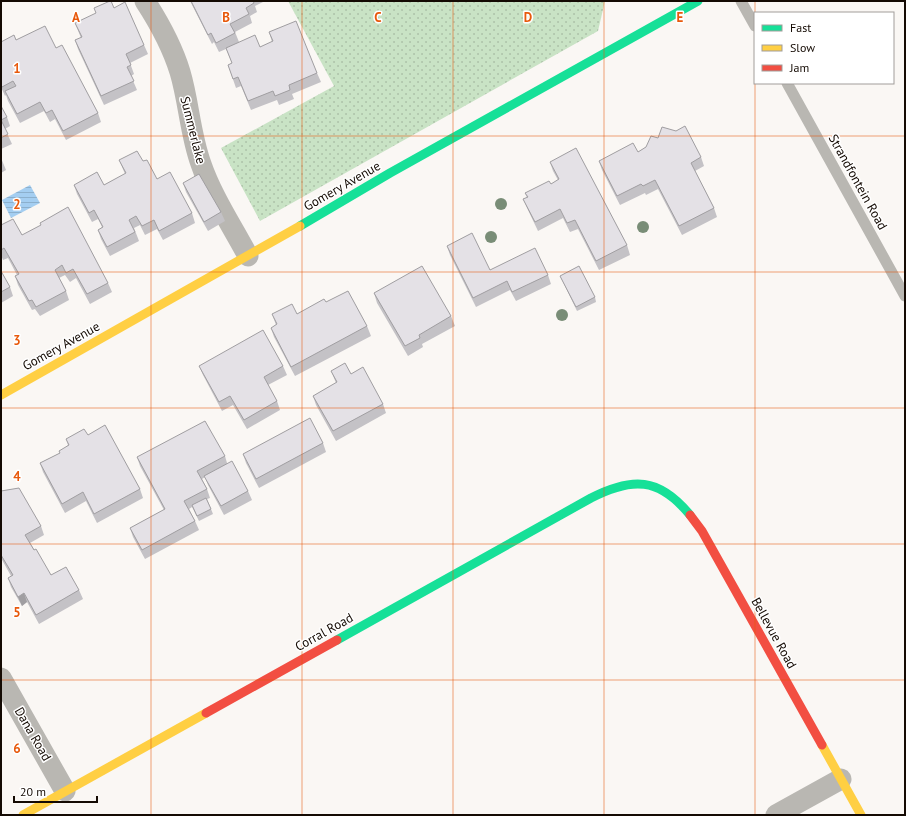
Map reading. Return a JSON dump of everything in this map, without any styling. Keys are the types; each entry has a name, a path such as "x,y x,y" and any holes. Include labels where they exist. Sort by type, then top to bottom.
{"street":[{"name":"Summerlake","path":"145,1 155,16 180,72 192,135 210,187 248,256"},
{"name":"Gomery Avenue","path":"1,395 248,256 390,173 698,1"},
{"name":"Bellevue Road","path":"643,484 661,490 671,496 702,531 862,815"},
{"name":"Corral Road","path":"23,815 591,498 622,485 643,484"},
{"name":"Dana Road","path":"1,678 65,791"},
{"path":"776,815 841,778"}],"lane":[{"path":"741,1 754,24"},
{"name":"Strandfontein Road","path":"788,84 905,296"}],"green space":[{"path":"288,1 605,1 598,31 260,221 221,148 334,86"}],"water":[{"path":"30,185 40,203 11,218 2,200"}],"building":[{"path":"110,1 114,8 125,2 144,45 126,54 131,65 127,67 134,81 101,96 75,40 82,37 75,23 96,13 94,8"},
{"path":"191,1 253,1 254,3 246,8 249,14 230,24 235,33 216,43 211,33 208,35"},
{"path":"296,21 317,73 289,85 290,90 275,96 273,91 248,101 238,77 233,79 228,65 232,63 226,48 255,35 260,47 273,41 269,32"},
{"path":"45,26 56,48 62,45 98,113 63,131 52,110 46,113 40,102 17,114 5,91 16,86 13,81 2,87 1,84 1,42 14,35 16,40"},
{"path":"1,106 7,117 1,120"},
{"path":"1,120 8,134 1,138"},
{"path":"685,126 701,157 691,163 714,208 679,226 655,180 643,186 641,184 617,196 599,161 633,143 638,152 646,147 651,136 658,138 662,127 676,131"},
{"path":"576,148 627,245 596,261 575,220 567,223 560,209 535,222 523,199 528,197 525,193 549,181 551,184 559,179 550,162"},
{"path":"137,151 143,161 147,160 157,179 170,172 192,213 159,231 154,220 142,226 136,216 129,220 135,232 107,247 98,230 103,227 94,210 89,213 74,185 97,172 104,185 126,173 119,160"},
{"path":"199,174 221,212 204,222 183,183"},
{"path":"68,207 108,283 87,294 73,269 66,273 62,265 55,270 66,291 36,307 32,300 29,301 15,276 19,274 4,248 1,250 1,225 13,219 22,235 41,225 40,223"},
{"path":"472,233 490,270 535,248 548,275 512,292 507,281 473,298 447,246"},
{"path":"422,266 451,316 419,335 420,338 405,346 374,293"},
{"path":"579,266 595,297 576,307 560,276"},
{"path":"1,271 10,287 1,292"},
{"path":"348,291 367,326 291,367 271,328 277,324 272,314 292,304 297,314 324,299 326,302"},
{"path":"263,330 283,366 264,377 277,401 244,420 230,396 219,402 199,366"},
{"path":"345,363 351,374 363,367 383,404 333,431 313,396 337,382 331,371"},
{"path":"310,418 323,443 256,479 243,454"},
{"path":"205,421 225,456 197,471 207,489 184,501 195,521 142,550 130,528 165,509 137,457"},
{"path":"105,425 140,489 94,514 83,492 62,504 40,463 60,453 59,451 69,445 66,439 84,429 88,435"},
{"path":"232,461 248,491 221,506 204,476"},
{"path":"19,488 41,526 25,535 34,550 36,549 51,575 66,567 79,590 36,615 24,593 18,597 8,578 13,575 1,555 1,491"},
{"path":"206,498 211,509 197,516 192,505"}],"traffic: fast":[{"path":"300,226 390,173 698,1"},
{"path":"337,640 591,498 619,486 644,484 656,487 679,502 690,515"}],"traffic: slow":[{"path":"1,395 300,226"},
{"path":"23,815 206,713"},
{"path":"822,745 861,815"}],"traffic: jam":[{"path":"690,515 702,531 822,745"},
{"path":"206,713 337,640"}]}
